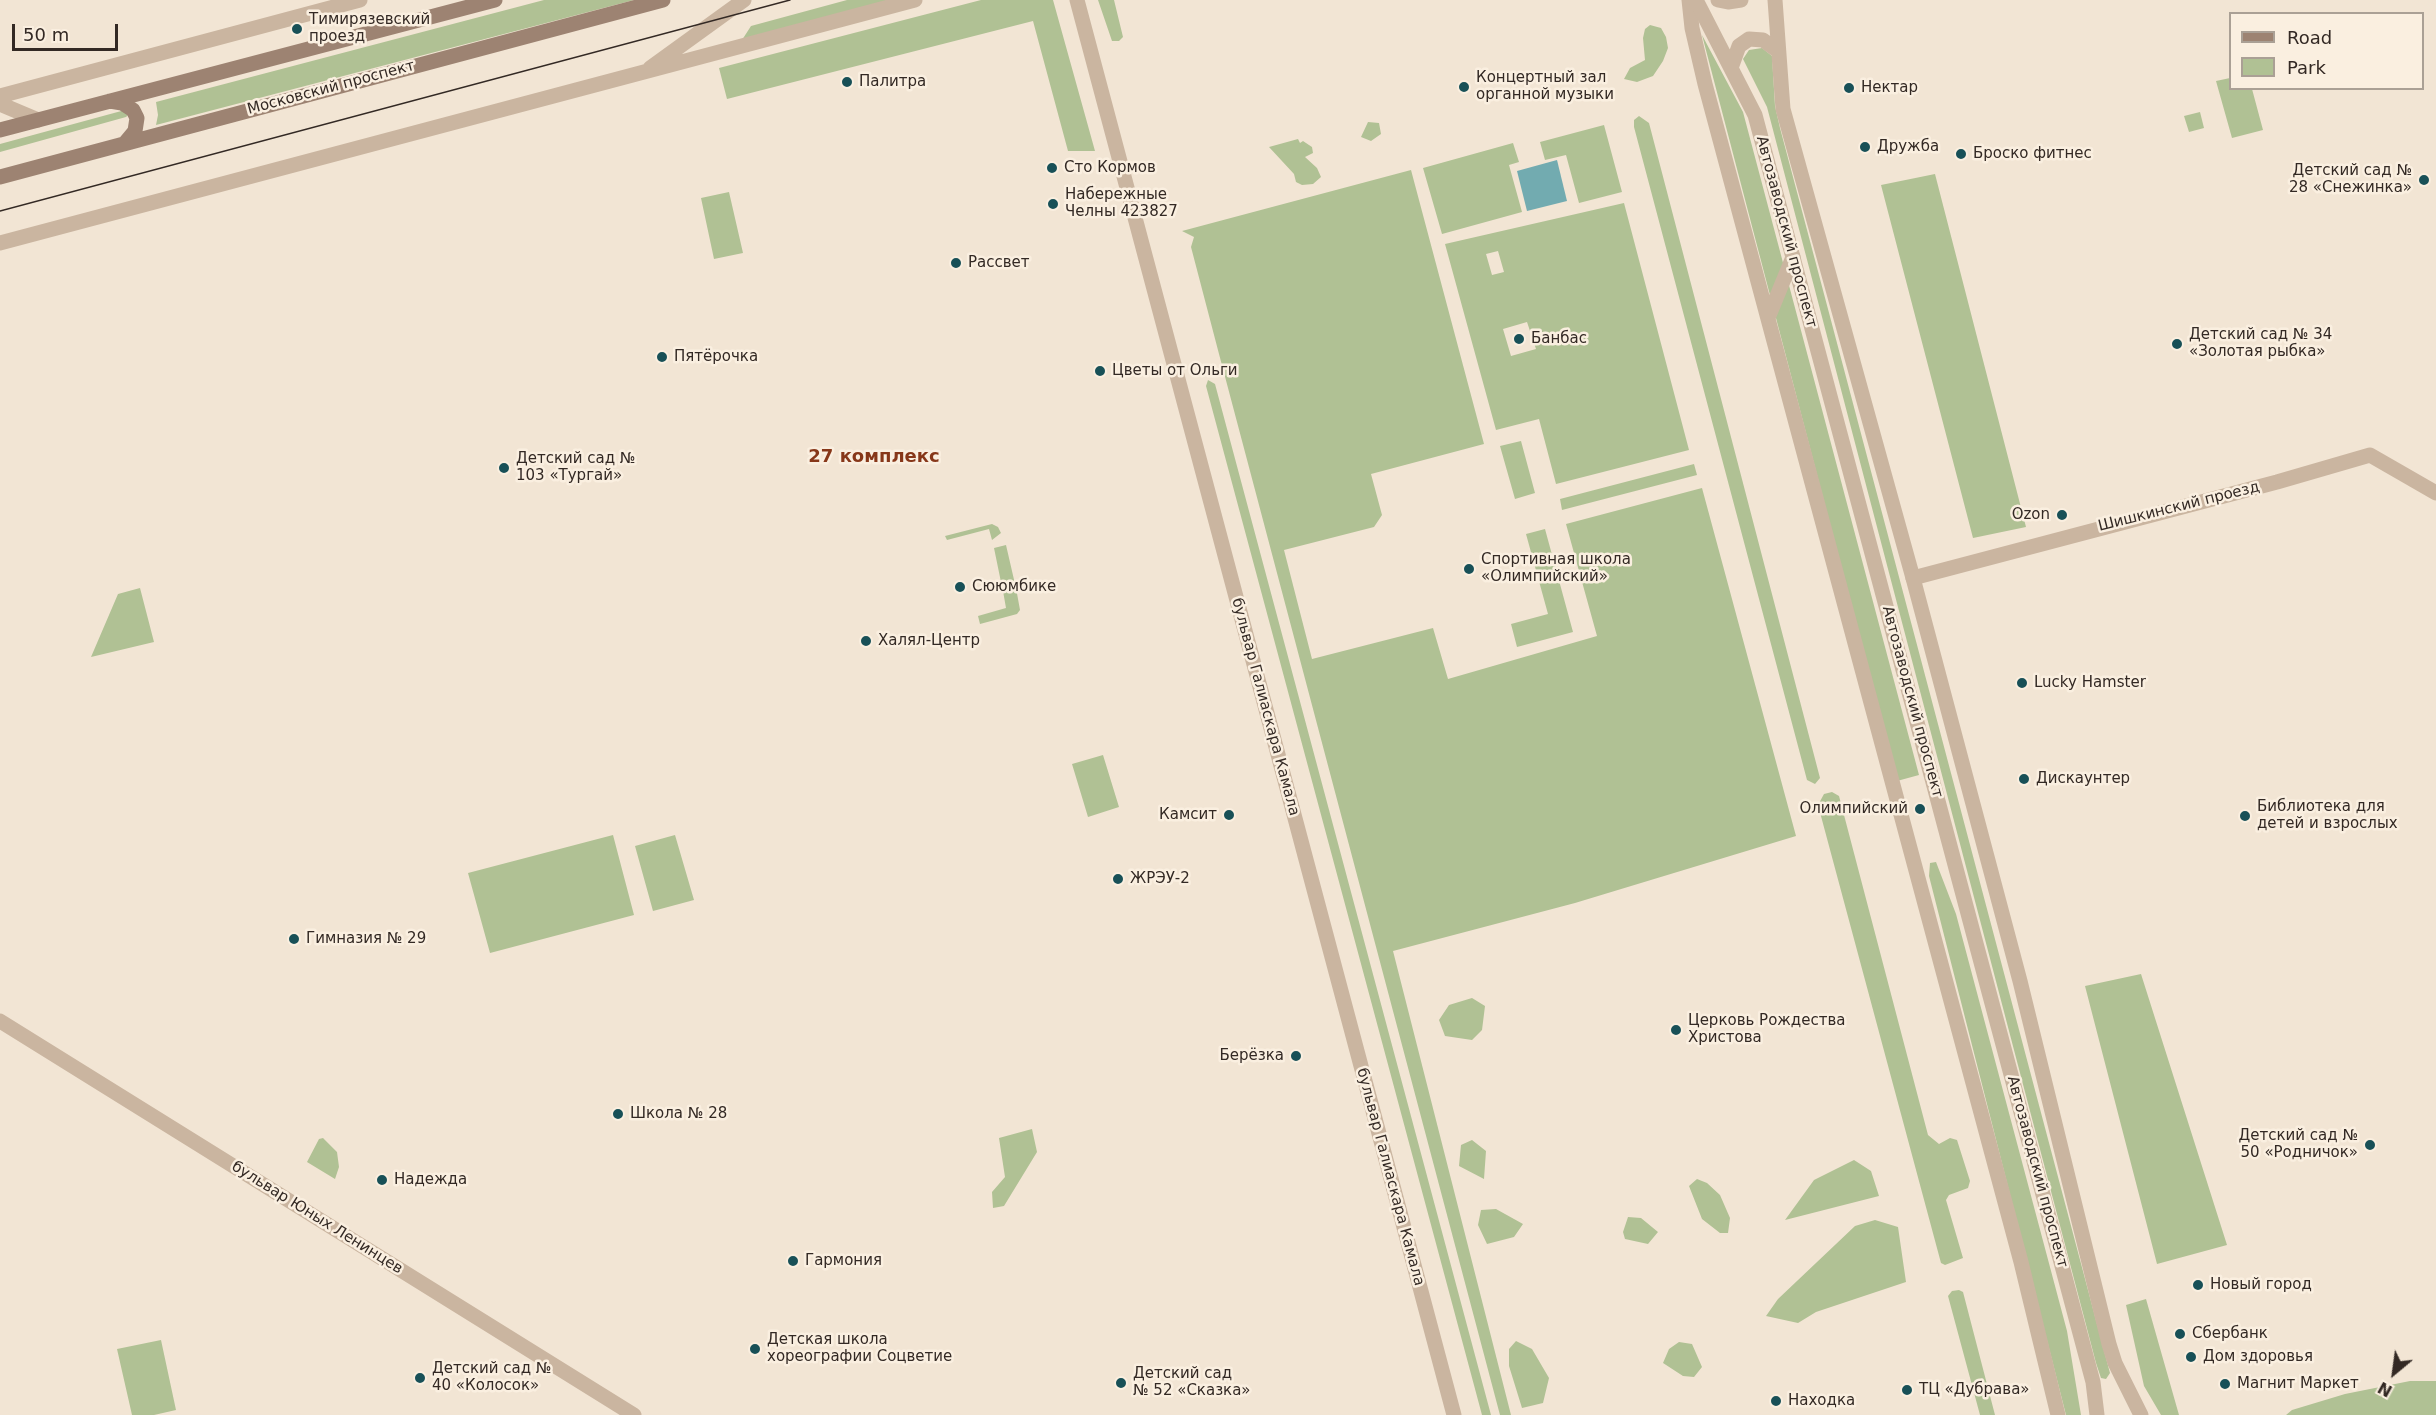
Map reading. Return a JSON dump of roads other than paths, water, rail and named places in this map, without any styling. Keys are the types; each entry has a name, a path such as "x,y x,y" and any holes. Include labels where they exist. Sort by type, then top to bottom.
{"main road":[{"path":"0,130 495,0"},
{"name":"Московский проспект","path":"0,177 663,0"},
{"path":"110,101 122,103 133,110 137,118 135,131 125,143"}],"street":[{"path":"0,96 360,0"},
{"path":"642,74 744,0"},
{"path":"0,243 915,0"},
{"name":"бульвар Галиаскара Камала","path":"1077,0 1454,1415"},
{"path":"1689,0 1692,28 1705,84 2020,1262 2058,1415"},
{"name":"Автозаводский проспект","path":"1696,0 1755,115 2093,1382 2097,1415"},
{"path":"1718,0 1728,2 1741,0"},
{"name":"Автозаводский проспект","path":"1775,0 1783,109 1913,578 2020,981 2100,1310 2115,1363 2141,1415"},
{"path":"1731,68 1739,46 1749,39 1763,40 1778,51"},
{"path":"0,104 38,120"},
{"path":"1768,318 1793,257"},
{"name":"Шишкинский проезд","path":"1913,578 2277,482 2370,455 2436,493"},
{"name":"бульвар Юных Ленинцев","path":"0,1021 634,1415"}],"water":[{"path":"1557,160 1567,201 1527,211 1517,171"}],"tram line":[{"path":"0,211 790,0"}],"place":[{"name":"Тимирязевский проезд","path":"297,29"},
{"name":"Палитра","path":"847,82"},
{"name":"Концертный зал органной музыки","path":"1464,87"},
{"name":"Нектар","path":"1849,88"},
{"name":"Дружба","path":"1865,147"},
{"name":"Броско фитнес","path":"1961,154"},
{"name":"Сто Кормов","path":"1052,168"},
{"name":"Детский сад № 28 «Снежинка»","path":"2424,180"},
{"name":"Набережные Челны 423827","path":"1053,204"},
{"name":"Рассвет","path":"956,263"},
{"name":"Банбас","path":"1519,339"},
{"name":"Детский сад № 34 «Золотая рыбка»","path":"2177,344"},
{"name":"Пятёрочка","path":"662,357"},
{"name":"Цветы от Ольги","path":"1100,371"},
{"name":"Детский сад № 103 «Тургай»","path":"504,468"},
{"name":"Ozon","path":"2062,515"},
{"name":"Спортивная школа «Олимпийский»","path":"1469,569"},
{"name":"Сююмбике","path":"960,587"},
{"name":"Халял-Центр","path":"866,641"},
{"name":"Lucky Hamster","path":"2022,683"},
{"name":"Дискаунтер","path":"2024,779"},
{"name":"Олимпийский","path":"1920,809"},
{"name":"Камсит","path":"1229,815"},
{"name":"Библиотека для детей и взрослых","path":"2245,816"},
{"name":"ЖРЭУ-2","path":"1118,879"},
{"name":"Гимназия № 29","path":"294,939"},
{"name":"Церковь Рождества Христова","path":"1676,1030"},
{"name":"Берёзка","path":"1296,1056"},
{"name":"Школа № 28","path":"618,1114"},
{"name":"Детский сад № 50 «Родничок»","path":"2370,1145"},
{"name":"Надежда","path":"382,1180"},
{"name":"Гармония","path":"793,1261"},
{"name":"Новый город","path":"2198,1285"},
{"name":"Сбербанк","path":"2180,1334"},
{"name":"Детская школа хореографии Соцветие","path":"755,1349"},
{"name":"Дом здоровья","path":"2191,1357"},
{"name":"Детский сад № 40 «Колосок»","path":"420,1378"},
{"name":"Детский сад № 52 «Сказка»","path":"1121,1383"},
{"name":"Магнит Маркет","path":"2225,1384"},
{"name":"ТЦ «Дубрава»","path":"1907,1390"},
{"name":"Находка","path":"1776,1401"}],"district":[{"name":"27 комплекс","path":"874,457"}]}
